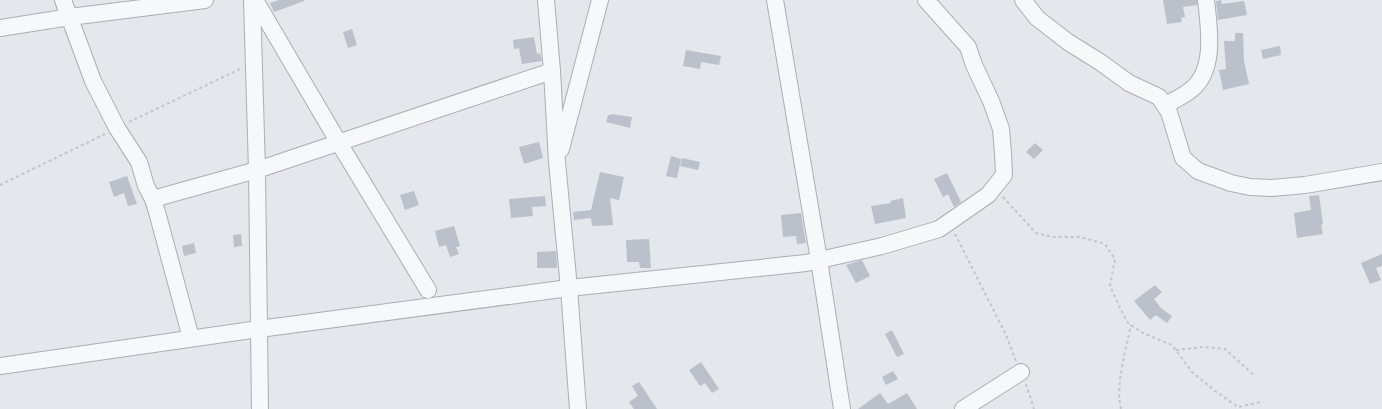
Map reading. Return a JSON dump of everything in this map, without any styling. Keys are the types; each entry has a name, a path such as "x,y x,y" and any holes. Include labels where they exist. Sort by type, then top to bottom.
{"street":[{"path":"0,36 69,6 206,0"},
{"path":"252,0 257,170 260,409"},
{"path":"255,0 428,290"},
{"path":"546,0 557,162 569,288 578,409"},
{"path":"557,162 600,0"},
{"path":"775,0 819,260 842,409"},
{"path":"0,366 191,338 569,288 806,263 882,246 939,229 988,195 1004,175 1004,168 1001,129 968,47 926,0"},
{"path":"1023,0 1037,18 1068,42 1100,62 1129,83 1159,97 1169,112 1182,158 1198,171 1250,187 1272,188 1306,185 1382,172"},
{"path":"1165,105 1193,88 1202,77 1208,63 1209,30 1206,0"},
{"path":"69,6 93,81 117,128 139,162 146,186 153,199 191,338"},
{"path":"0,28 23,25"},
{"path":"153,199 257,170 552,71"},
{"path":"963,409 1021,372"}],"path":[{"path":"994,187 1036,233 1052,237 1080,237 1105,244 1115,260 1110,286 1128,323 1143,333 1172,344 1192,372 1238,407 1261,402"},
{"path":"949,222 1006,335 1034,409"},
{"path":"1121,409 1118,399 1131,325"},
{"path":"1176,350 1203,347 1225,349 1255,376"}],"building":[{"path":"279,0 304,1 274,12 270,3"},
{"path":"1163,0 1197,0 1197,5 1183,7 1185,17 1181,18 1182,22 1167,24"},
{"path":"1221,0 1222,4 1244,1 1247,15 1218,20 1216,1"},
{"path":"352,29 357,45 348,48 343,32"},
{"path":"1235,33 1243,33 1244,61 1249,84 1223,90 1219,70 1226,69 1224,41 1235,41"},
{"path":"534,37 537,54 540,53 542,61 522,64 519,48 514,49 513,40"},
{"path":"1280,46 1281,55 1263,59 1261,50"},
{"path":"686,50 721,56 719,65 701,62 700,69 683,66"},
{"path":"611,114 632,117 630,128 606,122 608,115"},
{"path":"539,142 543,158 524,164 519,147"},
{"path":"1035,143 1043,150 1034,159 1026,152"},
{"path":"671,156 681,159 677,178 666,176"},
{"path":"682,158 700,162 698,170 680,166"},
{"path":"600,172 624,177 619,200 610,198 613,225 592,226 591,218 574,220 573,212 591,210"},
{"path":"947,173 961,202 954,207 948,194 943,197 934,179"},
{"path":"127,176 137,204 128,206 124,193 114,197 109,182"},
{"path":"414,191 419,205 405,210 400,195"},
{"path":"1319,195 1323,234 1297,238 1294,213 1311,210 1309,196"},
{"path":"545,196 546,206 532,207 533,216 511,218 509,199"},
{"path":"903,198 906,218 875,224 871,206 891,203 890,201"},
{"path":"801,213 806,243 797,244 796,236 783,237 781,215"},
{"path":"454,226 460,246 456,247 459,254 450,257 446,245 439,247 435,231"},
{"path":"241,234 242,246 234,247 233,235"},
{"path":"649,239 651,268 640,268 639,262 627,262 626,240"},
{"path":"194,243 196,253 184,256 182,246"},
{"path":"556,251 557,268 537,268 537,252"},
{"path":"1382,254 1382,266 1376,268 1381,280 1370,284 1361,263"},
{"path":"862,260 870,276 856,283 846,265"},
{"path":"1155,285 1162,292 1154,299 1161,308 1172,316 1167,323 1156,315 1150,320 1134,301"},
{"path":"892,330 904,354 897,357 885,334"},
{"path":"701,362 719,389 712,393 705,383 700,386 689,370"},
{"path":"893,371 898,379 886,385 882,377"},
{"path":"639,382 657,409 634,409 629,402 638,396 632,386"},
{"path":"880,393 888,404 907,393 917,409 858,409"}]}
